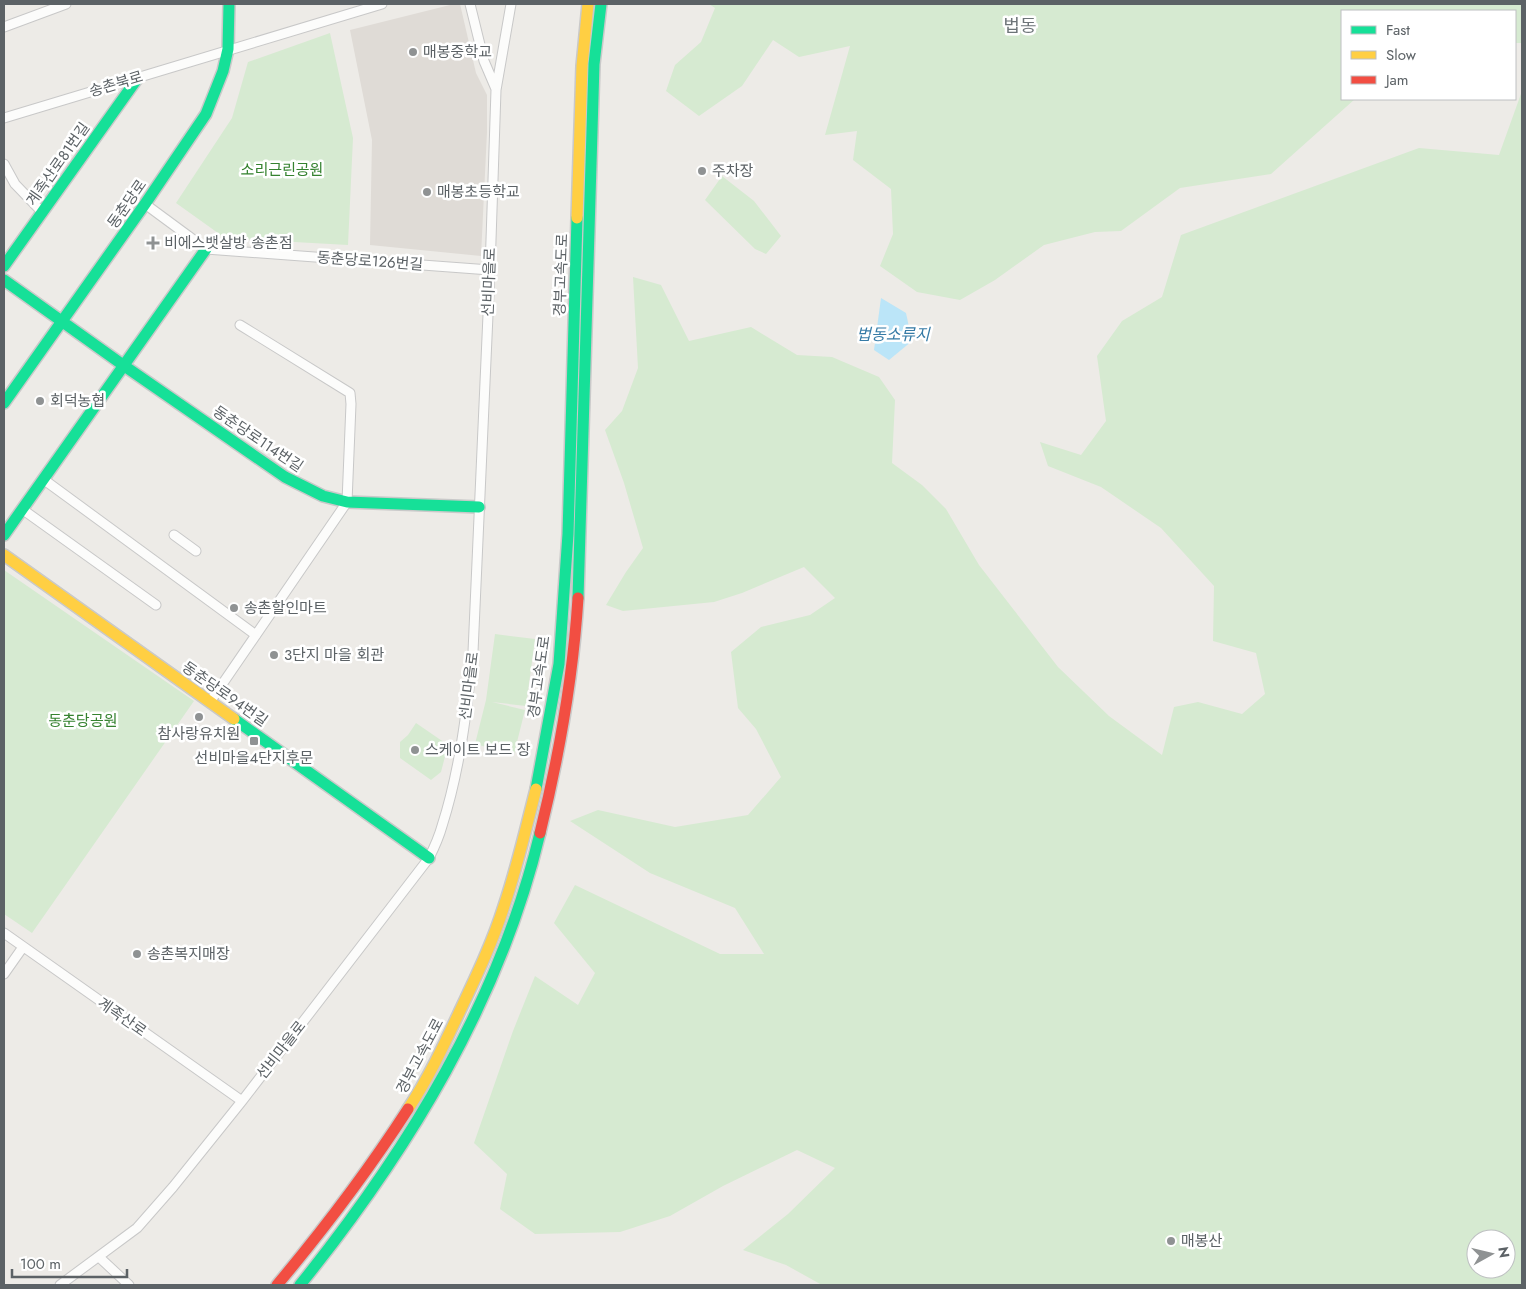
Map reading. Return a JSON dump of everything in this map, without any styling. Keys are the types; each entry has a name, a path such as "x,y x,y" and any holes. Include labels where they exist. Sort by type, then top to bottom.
{"main road":[{"name":"동춘당로","path":"4,403 145,204 206,114 223,71 228,49 229,4"},
{"name":"경부고속도로","path":"277,1285 350,1194 422,1088 485,957 504,908 521,851 538,778 559,664 568,534 582,66 588,4"},
{"name":"경부고속도로","path":"300,1285 330,1250 407,1139 466,1033 498,962 518,909 553,777 572,664 578,601 594,64 601,4"},
{"name":"계족산로81번길","path":"4,266 137,79"},
{"path":"4,535 206,249"},
{"name":"동춘당로114번길","path":"4,280 285,478 323,496 347,502 479,506"},
{"name":"동춘당로94번길","path":"4,555 429,858"}],"street":[{"path":"4,27 66,4"},
{"name":"송촌북로","path":"4,118 382,4"},
{"path":"470,4 484,61 496,90"},
{"name":"선비마을로","path":"60,1285 137,1228 196,1158 429,858 442,828 453,789 468,701 476,608 496,90 511,4"},
{"path":"4,164 15,184 42,212"},
{"path":"145,204 206,249"},
{"name":"동춘당로126번길","path":"206,249 490,270"},
{"path":"210,702 347,502 350,393 240,325"},
{"path":"43,479 256,635"},
{"path":"22,509 156,605"},
{"path":"174,535 196,551"},
{"name":"계족산로","path":"4,933 242,1100"},
{"path":"4,974 23,947"},
{"path":"99,1257 129,1285"}],"shaded area":[{"path":"460,4 476,73 487,95 481,256 370,245 372,140 350,30"}],"green space":[{"path":"709,4 1522,4 1522,43 1516,43 1516,10 1341,10 1341,100 1354,100 1271,174 1180,188 1121,231 1095,232 1044,245 995,280 960,300 917,292 880,266 893,234 891,189 853,160 857,131 825,135 850,46 799,57 773,40 742,86 699,116 666,91 675,65 701,42 715,8"},
{"name":"소리근린공원","path":"330,33 353,138 348,245 225,238 176,203 232,118 248,62"},
{"path":"1522,91 1522,1285 822,1285 786,1265 743,1250 788,1214 835,1168 797,1150 723,1186 670,1216 620,1232 535,1234 500,1209 507,1174 474,1143 513,1031 535,976 578,1005 595,973 554,923 575,885 720,954 764,954 735,908 650,873 570,821 598,810 675,827 748,815 781,777 756,729 738,708 731,652 761,627 810,615 835,598 804,567 742,593 714,602 623,611 606,605 643,548 624,483 605,430 622,411 638,368 633,277 661,285 689,341 751,327 797,355 832,357 879,377 895,400 892,463 922,485 946,509 979,565 1058,667 1109,716 1162,755 1174,707 1198,702 1242,714 1265,694 1256,653 1213,641 1214,586 1161,528 1101,487 1048,466 1040,442 1081,455 1106,421 1097,356 1122,321 1162,297 1181,235 1419,148 1499,155"},
{"path":"722,176 754,201 781,236 766,254 755,249 705,200"},
{"name":"동춘당공원","path":"4,570 194,701 32,933 4,914"},
{"path":"495,634 535,639 526,706 492,702 525,710 514,754 475,744 486,700"},
{"name":"스케이트 보드 장","path":"416,723 448,745 441,772 431,780 400,758 400,742 408,735"}],"water":[{"name":"법동소류지","path":"881,298 906,313 912,341 889,360 874,350"}],"traffic: fast":[{"path":"4,403 145,204 206,114 223,71 228,49 229,4"},
{"path":"578,598 594,64 601,4"},
{"path":"4,266 137,79"},
{"path":"536,789 559,664 568,534 577,218"},
{"path":"4,535 206,249"},
{"path":"4,280 285,477 323,496 347,502 479,507"},
{"path":"234,719 429,858"},
{"path":"300,1285 340,1234 377,1181 413,1127 446,1072 475,1015 501,956 523,895 540,833"}],"traffic: slow":[{"path":"577,218 582,66 588,4"},
{"path":"4,555 234,719"},
{"path":"408,1109 441,1051 494,934 513,877 536,789"}],"traffic: jam":[{"path":"540,833 564,716 573,657 578,598"},
{"path":"277,1285 345,1199 408,1109"}],"place":[{"name":"매봉중학교","path":"413,52"},
{"name":"주차장","path":"702,171"},
{"name":"매봉초등학교","path":"427,192"},
{"name":"비에스뱃살방 송촌점","path":"153,243"},
{"name":"회덕농협","path":"40,401"},
{"name":"송촌할인마트","path":"234,608"},
{"name":"3단지 마을 회관","path":"274,655"},
{"name":"참사랑유치원","path":"199,717"},
{"name":"선비마을4단지후문","path":"254,741"},
{"name":"스케이트 보드 장","path":"415,750"},
{"name":"송촌복지매장","path":"137,954"},
{"name":"매봉산","path":"1171,1241"}],"district":[{"name":"법동","path":"1020,26"}]}
